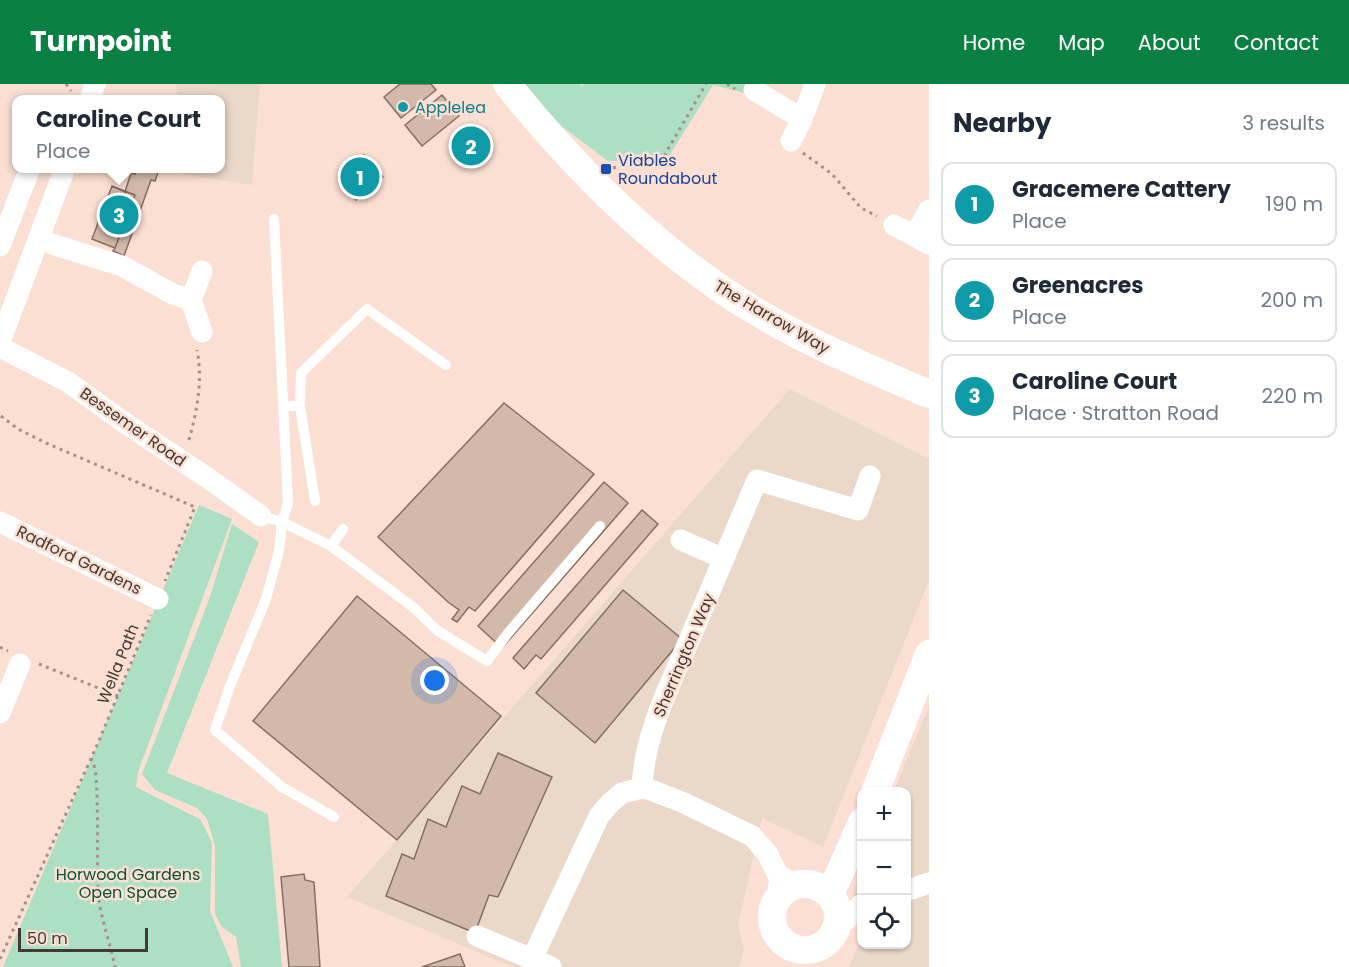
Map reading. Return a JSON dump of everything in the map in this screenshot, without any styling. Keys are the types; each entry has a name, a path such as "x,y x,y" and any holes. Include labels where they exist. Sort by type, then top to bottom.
{"street":[{"name":"The Harrow Way","path":"507,84 562,149 620,208 702,276 804,338 929,394"},
{"path":"791,141 815,84"},
{"path":"754,90 802,119"},
{"path":"0,246 28,173"},
{"path":"0,342 63,173"},
{"path":"894,225 922,240 929,210"},
{"path":"39,237 52,244 122,266 173,294 191,300"},
{"path":"199,339 191,300 202,272"},
{"name":"Bessemer Road","path":"0,347 68,382 261,516"},
{"name":"Sherrington Way","path":"642,788 648,748 668,687 757,480 858,510 870,476"},
{"name":"Radford Gardens","path":"0,522 158,599"},
{"path":"681,540 724,560"},
{"path":"877,787 929,654"},
{"path":"0,713 23,660"},
{"path":"477,936 542,963 599,816 621,794 642,788 684,803 752,836 766,853 821,899 829,939 815,948 797,948 788,945 780,938 775,930 773,909 821,899 842,867 857,831"},
{"path":"911,889 929,883"},
{"path":"778,967 780,938"},
{"path":"786,967 807,949"}],"lane":[{"path":"274,219 288,503 282,522 279,551 266,599 230,686 215,730 282,787 334,817"},
{"path":"315,501 300,406 301,373 367,309 446,365"},
{"path":"283,406 300,406"},
{"path":"261,516 282,522 331,546 413,607 438,630 488,661 508,633 600,526"},
{"path":"331,546 343,529"}],"path":[{"path":"66,84 70,91"},
{"path":"606,169 664,156 706,84"},
{"path":"791,141 799,150 832,174 861,208 894,225"},
{"path":"189,440 196,418 200,363 199,339"},
{"name":"Wella Path","path":"0,959 118,696 195,507 46,443 18,429 1,416"},
{"path":"0,647 23,660 118,696"},
{"path":"91,758 95,772 97,807 98,891 116,967"}],"shaded area":[{"path":"176,84 260,84 252,185 182,174 225,173 225,95 177,95"},
{"path":"790,389 929,459 929,580 823,847 762,818 738,925 744,950 739,967 513,967 347,897"},
{"path":"929,706 929,967 849,967 857,949 911,949 911,787 896,787"},
{"path":"857,884 857,908 853,895"}],"green space":[{"path":"525,84 579,84 582,86 584,84 754,84 749,94 713,85 666,161 608,161 556,122"},
{"name":"Horwood Gardens Open Space","path":"199,505 232,519 138,772 136,787 200,819 212,842 210,911 233,967 3,967"},
{"path":"232,524 259,542 167,773 268,814 282,967 241,967 236,937 222,927 215,914 215,846 207,819 197,808 155,790 142,774 210,597"}],"building":[{"name":"Applelea","path":"400,84 431,84 436,90 401,118 384,97"},
{"path":"442,95 459,116 422,146 405,125"},
{"path":"467,126 491,153 475,167 451,140"},
{"path":"364,155 383,177 356,200 338,177"},
{"path":"131,173 158,173 155,181 151,180 124,256 113,251 115,248 92,239 112,186 125,192"},
{"path":"112,186 135,195 115,248 92,239"},
{"path":"504,403 594,474 475,611 469,607 457,622 452,619 459,610 378,537"},
{"path":"604,482 628,503 502,648 478,626"},
{"path":"642,510 658,524 541,659 536,655 524,669 513,658"},
{"path":"623,590 682,639 595,743 536,693"},
{"path":"357,596 501,716 397,840 253,721"},
{"path":"498,753 552,777 498,897 489,895 475,933 386,896 402,854 414,859 428,819 446,827 462,786 480,794"},
{"path":"304,874 305,880 314,882 320,967 289,967 281,877"},
{"path":"460,954 465,967 422,967"}],"place":[{"name":"Applelea","path":"403,107"},
{"name":"Greenacres","path":"471,146"},
{"name":"Viables Roundabout","path":"606,169"},
{"name":"Gracemere Cattery","path":"360,177"},
{"name":"Caroline Court","path":"119,215"}]}
